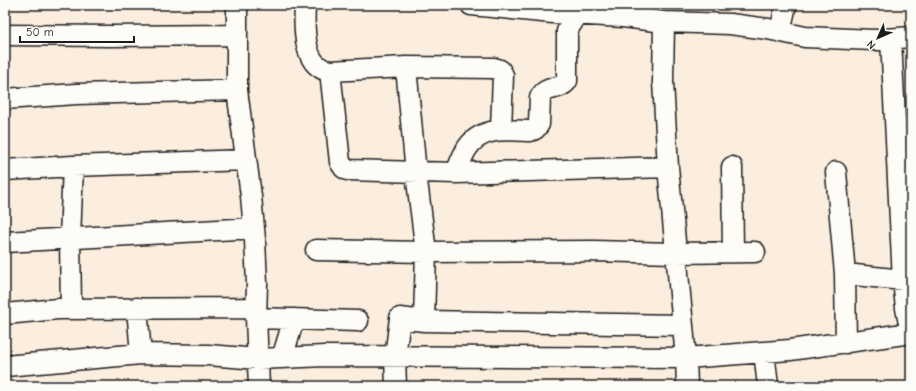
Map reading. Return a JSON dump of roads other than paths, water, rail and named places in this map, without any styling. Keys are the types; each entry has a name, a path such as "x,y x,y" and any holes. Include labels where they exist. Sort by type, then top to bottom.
{"street":[{"path":"237,5 237,90 254,228 257,284 256,313 259,386"},
{"path":"305,5 304,30 306,41 314,62 321,68 330,71 406,67 494,68 500,70 502,75 501,130"},
{"path":"471,5 583,12 624,11 664,22 730,24 768,29 805,37 872,40 911,38"},
{"path":"780,32 786,5"},
{"path":"456,173 465,151 474,140 487,132 501,130 530,131 538,127 541,94 547,90 564,85 567,81 567,31 583,12"},
{"path":"664,22 663,82 668,168 686,358 687,386"},
{"path":"5,35 237,35"},
{"path":"5,366 141,354 208,355 258,359 325,356 686,358 764,352 911,334 906,308 907,280 891,39"},
{"path":"406,67 416,173 426,252 424,321"},
{"path":"330,71 340,162 344,168 351,171 456,173 668,168"},
{"path":"5,99 76,94 237,90"},
{"path":"5,170 246,160"},
{"path":"71,309 70,238 73,166"},
{"path":"732,167 733,252"},
{"path":"836,172 845,274 846,343"},
{"path":"5,242 254,228"},
{"path":"316,250 426,252 755,252"},
{"path":"845,274 907,280"},
{"path":"137,308 141,354"},
{"path":"5,314 71,309 137,308 256,313 294,320 358,321"},
{"path":"396,386 395,357 400,318 424,321 683,325"},
{"path":"282,358 294,320"},
{"path":"764,352 768,386"}]}
